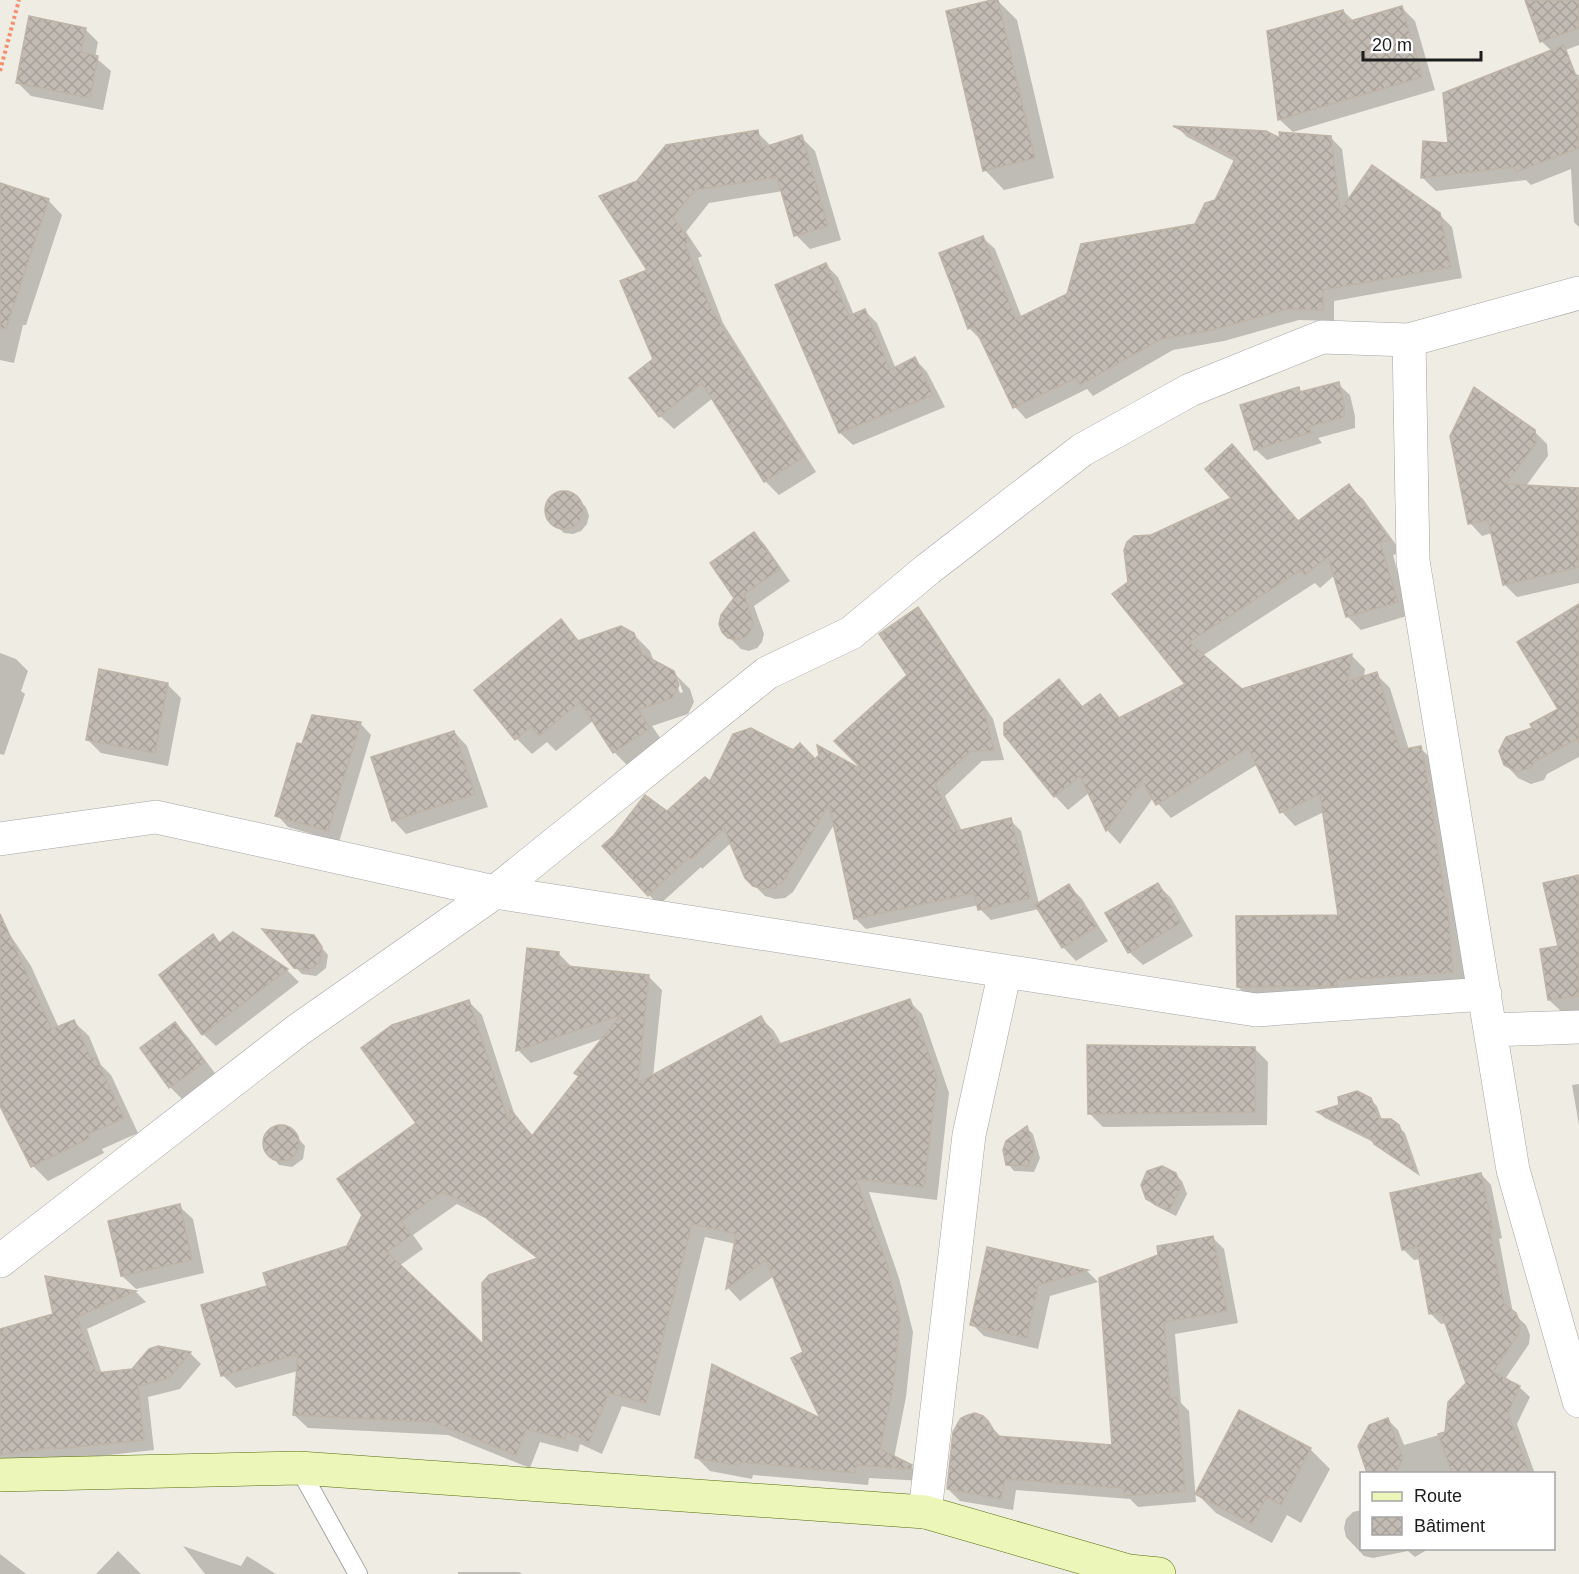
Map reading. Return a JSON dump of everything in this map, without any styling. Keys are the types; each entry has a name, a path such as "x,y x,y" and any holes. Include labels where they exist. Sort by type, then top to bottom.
{"street":[{"path":"0,1261 298,1030 495,892 767,673 851,633 928,569 1082,450 1190,390 1322,337 1409,340 1579,293"},
{"path":"1409,340 1413,561 1513,1170 1579,1401"},
{"path":"0,839 156,818 495,892 1256,1010 1485,994"},
{"path":"925,1512 969,1135 1005,970"},
{"path":"1491,1030 1579,1027"},
{"path":"0,1475 299,1468 925,1512 1138,1573"}],"lane":[{"path":"299,1468 358,1574"}],"path":[{"path":"0,71 18,0"}],"building":[{"path":"998,0 1035,158 983,171 946,11"},
{"path":"1525,0 1579,0 1579,28 1540,42"},
{"path":"1402,6 1422,77 1278,120 1267,31 1343,10 1347,22"},
{"path":"29,16 86,28 81,52 98,56 90,98 16,83"},
{"path":"1564,45 1579,84 1579,148 1516,172 1514,167 1421,178 1423,141 1448,143 1443,93"},
{"path":"1173,126 1266,131 1280,138 1279,132 1331,136 1340,211 1372,165 1440,213 1451,267 1323,290 1323,310 1287,309 1212,330 1161,339 1080,385 1076,378 1013,408 974,326 968,329 939,253 983,236 1016,319 1067,294 1081,244 1195,224 1205,203 1215,200 1236,157"},
{"path":"758,130 761,148 802,135 828,226 794,236 777,177 695,190 673,217 690,241 685,244 710,307 804,457 764,482 702,383 659,417 629,378 653,359 620,281 647,270 599,196 637,181 666,145"},
{"path":"0,183 49,199 6,329 0,328"},
{"path":"826,263 849,316 865,309 890,370 915,357 933,395 839,433 775,285"},
{"path":"1339,382 1344,404 1344,417 1308,427 1312,432 1254,450 1240,405 1299,387 1300,392"},
{"path":"1474,387 1535,430 1536,443 1506,484 1579,488 1579,567 1503,585 1488,520 1468,524 1450,436"},
{"path":"1232,444 1298,521 1349,484 1390,540 1380,542 1398,602 1346,617 1328,557 1305,575 1301,570 1189,642 1242,689 1352,654 1348,681 1377,672 1400,750 1421,746 1445,899 1447,899 1453,972 1337,980 1337,986 1237,987 1236,916 1338,915 1320,794 1280,813 1248,748 1156,805 1142,781 1106,831 1080,776 1054,797 1004,735 1004,723 1059,679 1082,707 1100,694 1119,718 1185,684 1112,594 1128,582 1124,550 1127,542 1134,536 1151,535 1231,498 1205,469"},
{"path":"564,491 577,497 583,510 577,523 564,529 551,523 545,510 551,497"},
{"path":"754,532 780,569 744,594 753,622 751,630 745,637 737,640 728,638 722,632 719,624 721,615 734,598 710,563"},
{"path":"1579,604 1579,743 1577,739 1535,761 1532,767 1517,772 1504,765 1499,751 1506,737 1532,728 1530,724 1558,709 1517,642"},
{"path":"918,607 983,706 994,750 971,751 935,784 957,831 1011,818 1030,898 978,910 974,893 854,919 829,804 783,882 774,888 763,889 753,886 745,878 724,829 691,859 689,857 648,896 602,846 614,835 645,795 667,811 705,777 710,781 733,734 751,728 793,750 800,743 815,759 819,755 817,745 863,770 834,741 907,675 879,634"},
{"path":"561,619 578,641 621,626 634,633 642,654 674,671 679,685 672,698 638,710 650,728 613,753 580,702 539,736 531,726 515,740 474,690"},
{"path":"99,669 168,683 155,753 86,740"},
{"path":"312,715 361,722 328,831 275,816 297,743 302,744"},
{"path":"454,731 475,794 392,821 371,757"},
{"path":"1579,875 1579,996 1548,1000 1540,949 1558,946 1543,883"},
{"path":"1158,883 1181,923 1128,953 1105,913"},
{"path":"1069,884 1096,927 1062,948 1035,905"},
{"path":"0,914 52,1029 74,1020 91,1058 96,1058 124,1118 88,1134 90,1138 31,1167 0,1106"},
{"path":"262,929 314,935 322,947 320,962 309,970 294,968"},
{"path":"233,932 288,969 202,1035 159,975 213,934 219,943"},
{"path":"527,948 559,952 558,965 649,975 638,1083 761,1016 777,1045 910,999 937,1078 924,1187 856,1179 887,1264 900,1318 894,1383 880,1449 912,1465 911,1469 856,1465 855,1473 740,1462 739,1466 695,1458 712,1364 820,1418 791,1358 803,1352 766,1260 726,1289 736,1234 692,1224 646,1403 609,1393 589,1442 567,1432 565,1439 526,1429 516,1455 434,1422 293,1415 298,1354 221,1376 201,1305 267,1286 263,1273 347,1246 362,1215 337,1179 416,1123 361,1048 392,1025 469,1000 509,1122 510,1109 532,1136 579,1076 574,1073 621,1015 516,1051","holes":["442,1192 470,1205 538,1258 489,1275 482,1283 483,1344 387,1252 411,1235 401,1221"]},
{"path":"175,1022 205,1062 169,1088 140,1048"},
{"path":"1087,1045 1255,1047 1255,1112 1088,1114"},
{"path":"1357,1091 1371,1098 1379,1119 1391,1119 1399,1125 1416,1172 1374,1144 1372,1139 1317,1112 1339,1105 1338,1097"},
{"path":"281,1125 294,1130 299,1143 294,1156 281,1161 268,1156 263,1143 268,1130"},
{"path":"1027,1126 1034,1151 1028,1166 1006,1165 1003,1150 1006,1141"},
{"path":"1162,1166 1176,1173 1181,1187 1169,1211 1146,1199 1141,1185 1147,1171"},
{"path":"1481,1173 1493,1228 1490,1229 1504,1304 1516,1313 1520,1323 1519,1333 1493,1372 1520,1386 1508,1413 1529,1472 1452,1472 1438,1434 1445,1432 1448,1402 1466,1383 1441,1312 1429,1314 1417,1247 1402,1250 1390,1193"},
{"path":"180,1204 192,1260 121,1276 108,1221"},
{"path":"1213,1236 1227,1311 1164,1322 1170,1398 1177,1398 1185,1491 1124,1496 1124,1488 1005,1479 1001,1499 947,1489 953,1432 961,1418 975,1413 988,1421 997,1436 1112,1445 1099,1278 1158,1255 1157,1246"},
{"path":"987,1247 1088,1270 1038,1285 1027,1338 970,1325"},
{"path":"45,1276 136,1291 77,1317 96,1373 132,1369 149,1349 158,1346 191,1352 169,1378 138,1386 144,1440 55,1449 54,1447 0,1455 0,1329 53,1314"},
{"path":"1239,1410 1311,1448 1281,1505 1267,1497 1252,1524 1195,1494"},
{"path":"1388,1418 1403,1459 1396,1472 1367,1472 1358,1446 1369,1425"}]}
